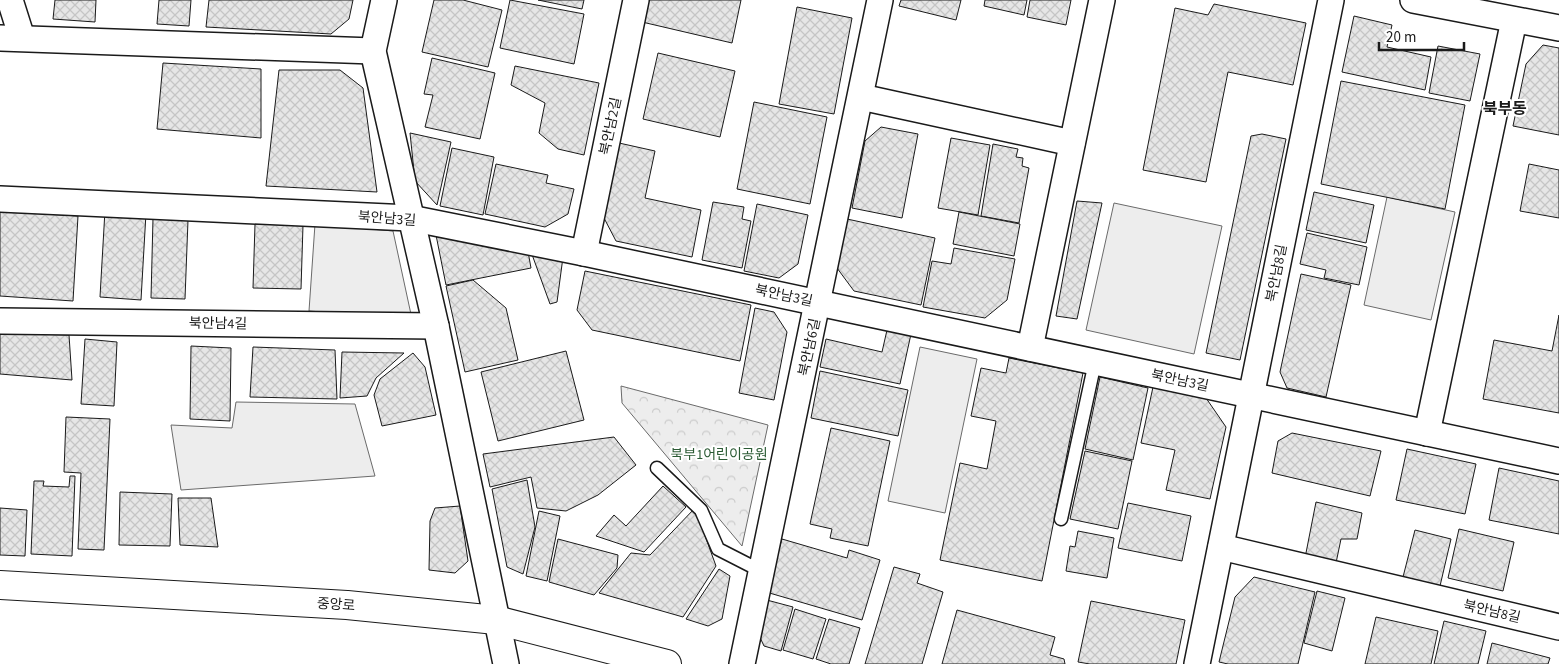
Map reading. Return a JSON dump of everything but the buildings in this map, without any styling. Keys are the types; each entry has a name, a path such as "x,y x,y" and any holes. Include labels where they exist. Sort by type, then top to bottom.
{"main road":[{"name":"중앙로","path":"0,585 347,605 496,620 666,664"}],"street":[{"path":"10,0 11,38 373,51"},
{"path":"384,0 373,51 436,326 506,664"},
{"name":"북안남2길","path":"584,252 636,0"},
{"name":"북안남6길","path":"742,664 819,303 880,0"},
{"path":"1030,348 1102,0"},
{"name":"북안남8길","path":"1197,664 1331,0"},
{"path":"1413,0 1559,28"},
{"path":"1427,433 1514,20"},
{"path":"860,97 1072,143"},
{"name":"북안남3길","path":"0,199 410,218 584,252 1559,461"},
{"name":"북안남4길","path":"0,321 436,326"},
{"name":"북안남8길","path":"1220,546 1559,628"}],"lane":[{"path":"1061,519 1095,362"},
{"path":"657,468 701,510 718,549 761,571"}],"shaded area":[{"path":"1387,197 1455,212 1431,320 1364,305"},
{"path":"1114,203 1222,226 1194,354 1086,330"},
{"path":"315,224 393,231 412,319 309,311"},
{"path":"920,347 977,359 945,513 888,501"},
{"path":"236,402 355,404 375,476 181,490 171,425 232,428"}],"green space":[{"name":"북부1어린이공원","path":"621,386 768,425 742,546 622,403"}],"district":[{"name":"북부동","path":"1505,108"}]}
